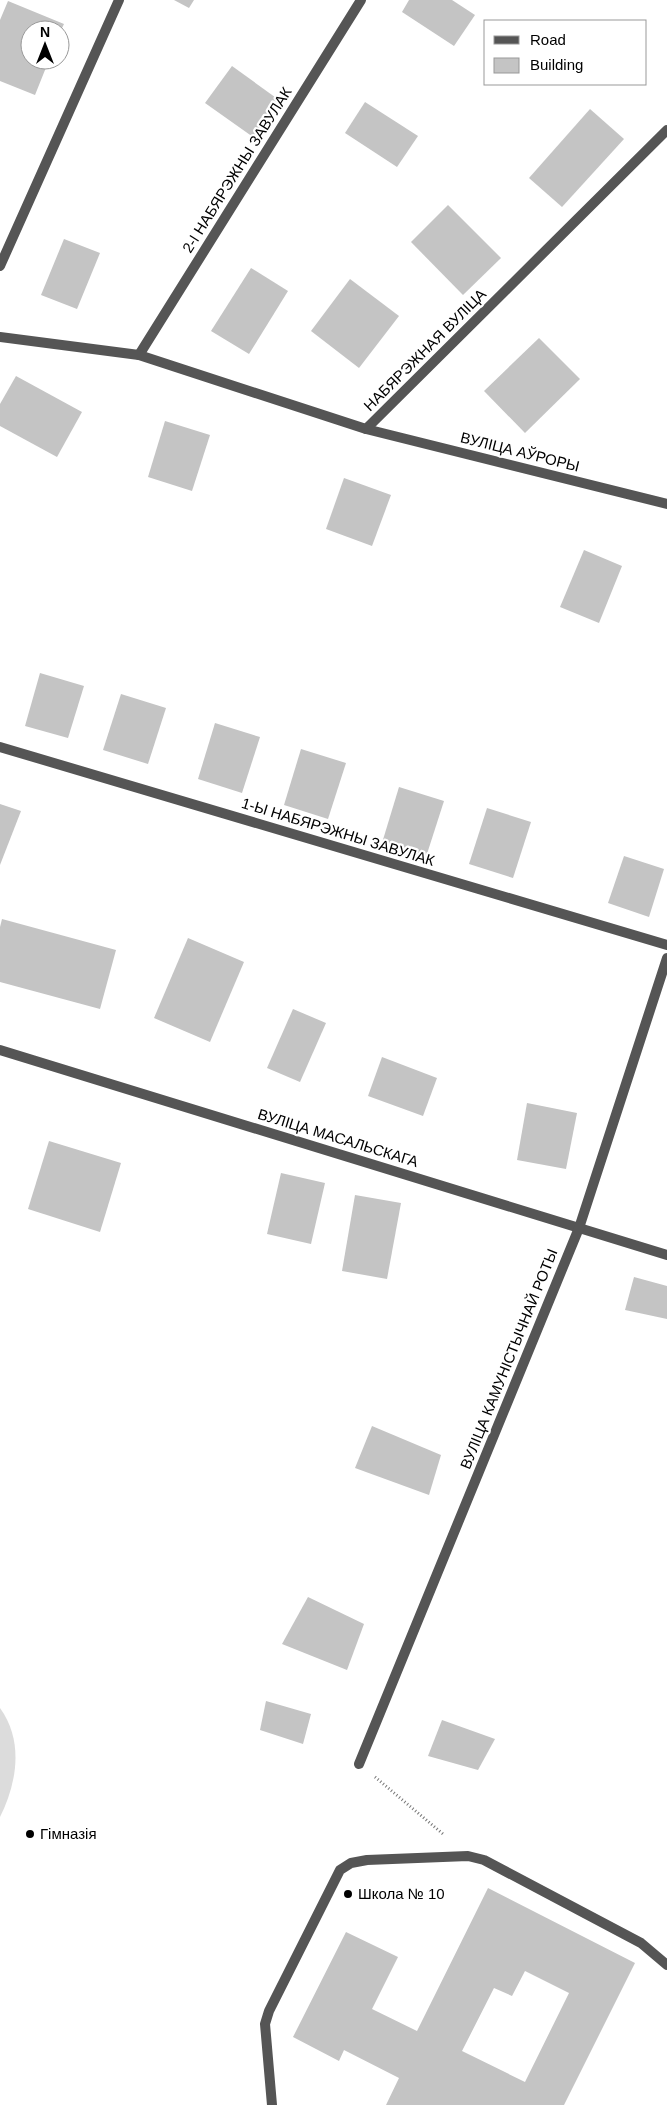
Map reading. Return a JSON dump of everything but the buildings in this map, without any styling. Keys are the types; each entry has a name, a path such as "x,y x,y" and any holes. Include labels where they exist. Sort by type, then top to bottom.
{"street":[{"path":"0,266 119,0"},
{"name":"2-І НАБЯРЭЖНЫ ЗАВУЛАК","path":"139,355 361,0"},
{"name":"НАБЯРЭЖНАЯ ВУЛІЦА","path":"0,336 139,355 366,429 667,130"},
{"name":"ВУЛІЦА АЎРОРЫ","path":"366,429 667,504"},
{"name":"1-Ы НАБЯРЭЖНЫ ЗАВУЛАК","path":"0,747 667,945"},
{"name":"ВУЛІЦА КАМУНІСТЫЧНАЙ РОТЫ","path":"359,1764 579,1228 667,958"},
{"name":"ВУЛІЦА МАСАЛЬСКАГА","path":"0,1050 667,1255"},
{"path":"272,2105 265,2024 268,2011 340,1870 351,1863 367,1860 468,1856 484,1860 640,1943 667,1965"}],"path":[{"path":"359,1764 468,1856"}],"shaded area":[{"path":"0,1708 13,1734 15,1762 11,1790 0,1817"}],"place":[{"name":"Гімназія","path":"30,1834"},
{"name":"Школа № 10","path":"348,1894"}]}
